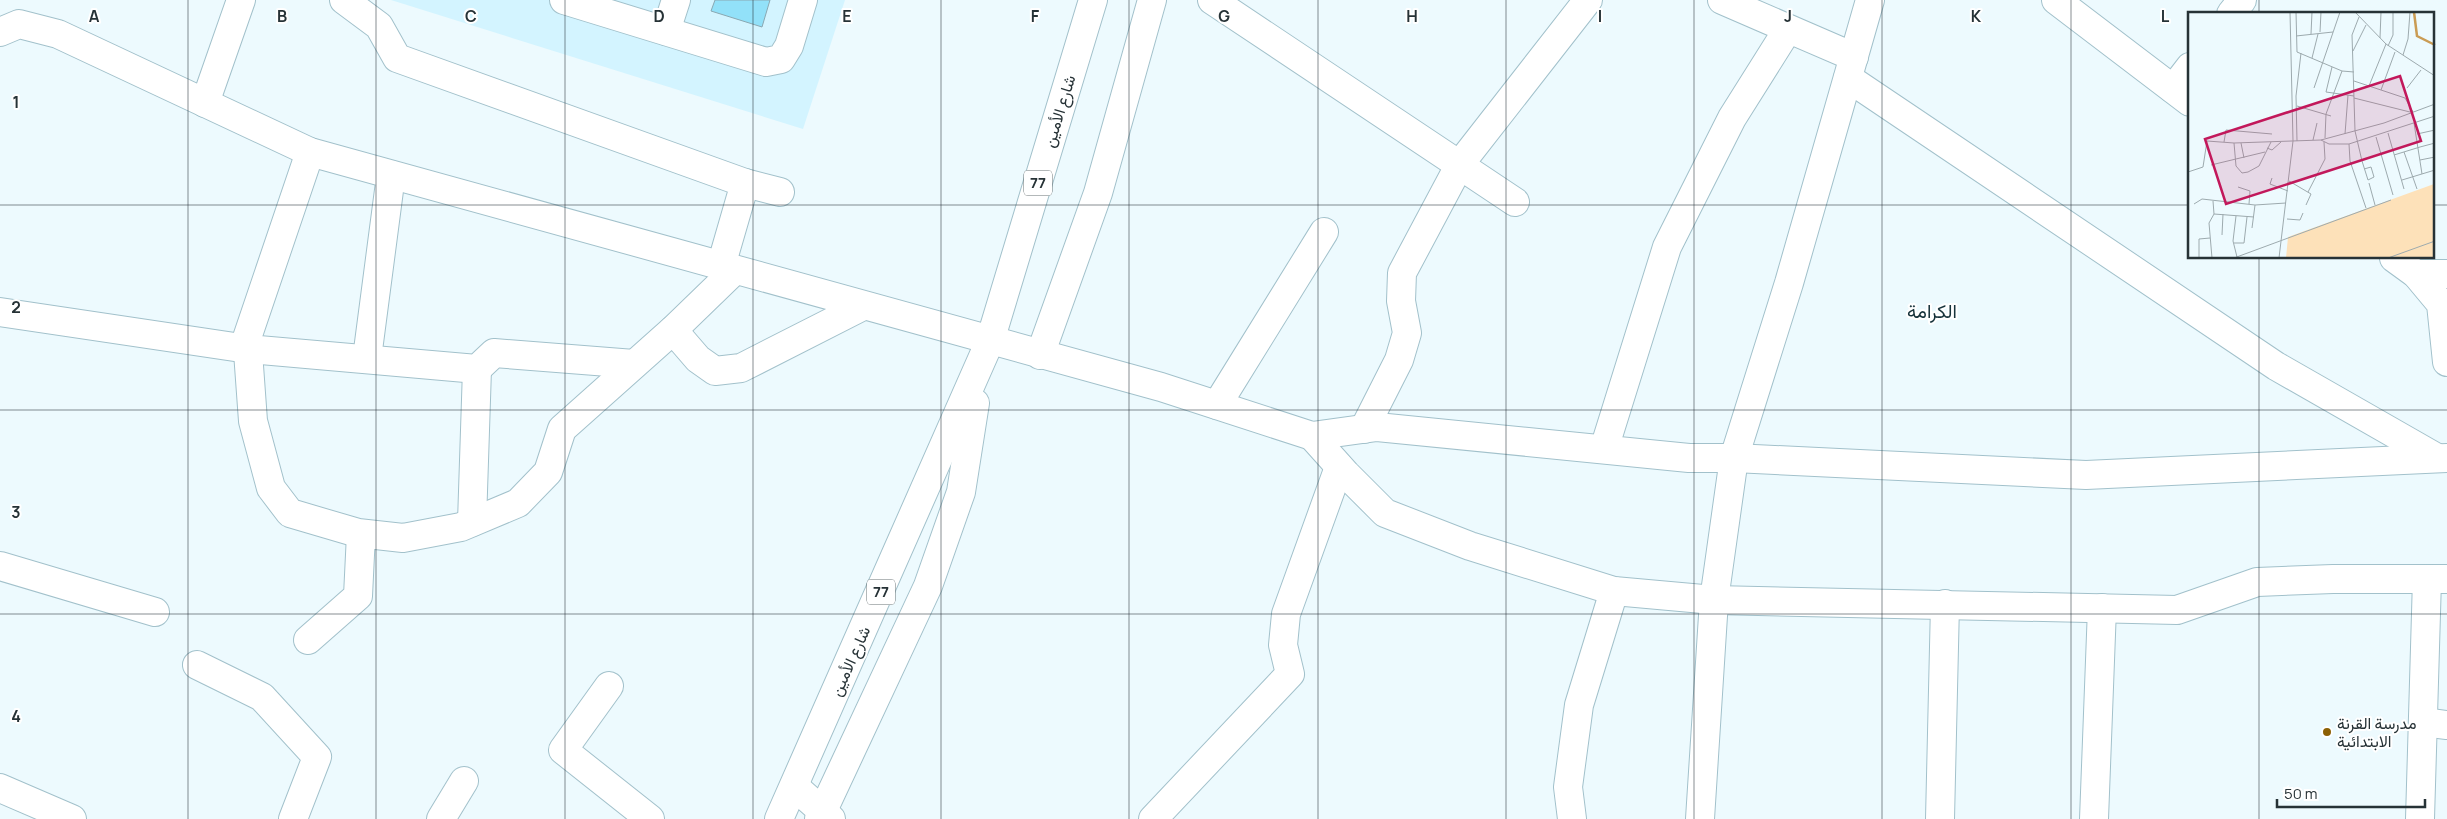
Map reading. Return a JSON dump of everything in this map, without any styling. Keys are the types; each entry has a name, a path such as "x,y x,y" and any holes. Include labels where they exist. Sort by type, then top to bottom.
{"street":[{"path":"205,103 242,0"},
{"path":"344,0 379,26 397,58 745,183 780,192"},
{"path":"564,0 766,62 781,59 790,46 803,0"},
{"path":"666,31 676,0"},
{"name":"شارع الأمين","path":"824,816 928,586 961,492 986,353 1093,0"},
{"path":"1040,355 1098,193 1152,0"},
{"path":"1212,0 1515,202"},
{"path":"1364,429 1399,360 1407,333 1401,301 1402,273 1460,164 1588,0"},
{"path":"1722,0 1788,29 1851,67 2276,366 2442,458"},
{"path":"1700,819 1714,600 1734,458 1789,283 1870,0"},
{"path":"2056,0 2181,95 2188,73"},
{"path":"2233,12 2242,0"},
{"path":"0,32 19,24 58,34 310,152 863,306 986,353 1040,355 1161,387 1312,436 1377,427 1689,458 1734,458 2086,475 2442,458"},
{"path":"1604,449 1667,247 1732,118 1788,29"},
{"path":"310,152 247,338 253,421 270,488 290,513 361,534 403,538 461,527 518,503 548,472 562,429 673,330 728,268 745,183"},
{"path":"367,358 391,175"},
{"path":"1217,405 1324,232"},
{"path":"2395,259 2416,274 2441,304 2447,362"},
{"path":"2416,274 2447,274"},
{"path":"673,330 698,359 716,371 740,368 863,306"},
{"path":"0,312 248,349 476,369"},
{"path":"472,522 476,369 494,353 634,364"},
{"name":"شارع الأمين","path":"779,819 795,787 986,353"},
{"path":"1312,436 1339,467 1385,513 1470,546 1614,590 1714,600 2177,610 2257,582 2333,579 2437,579 2435,724 2420,819"},
{"path":"1153,819 1290,674 1283,645 1286,614 1339,467"},
{"path":"308,640 358,596 361,534"},
{"path":"1,570 155,612"},
{"path":"1572,819 1568,787 1579,705 1614,590"},
{"path":"1940,819 1945,604"},
{"path":"2094,819 2102,608"},
{"path":"197,665 262,697 317,757 293,819"},
{"path":"609,686 563,750 650,819"},
{"path":"441,819 464,781"},
{"path":"795,787 824,816"},
{"path":"0,788 72,819"}],"shaded area":[{"path":"391,0 845,0 803,129"}],"building":[{"path":"715,0 770,0 762,27 711,11"}],"place":[{"name":"مدرسة القرنة الابتدائية","path":"2327,732"}],"district":[{"name":"الكرامة","path":"1932,311"}]}
